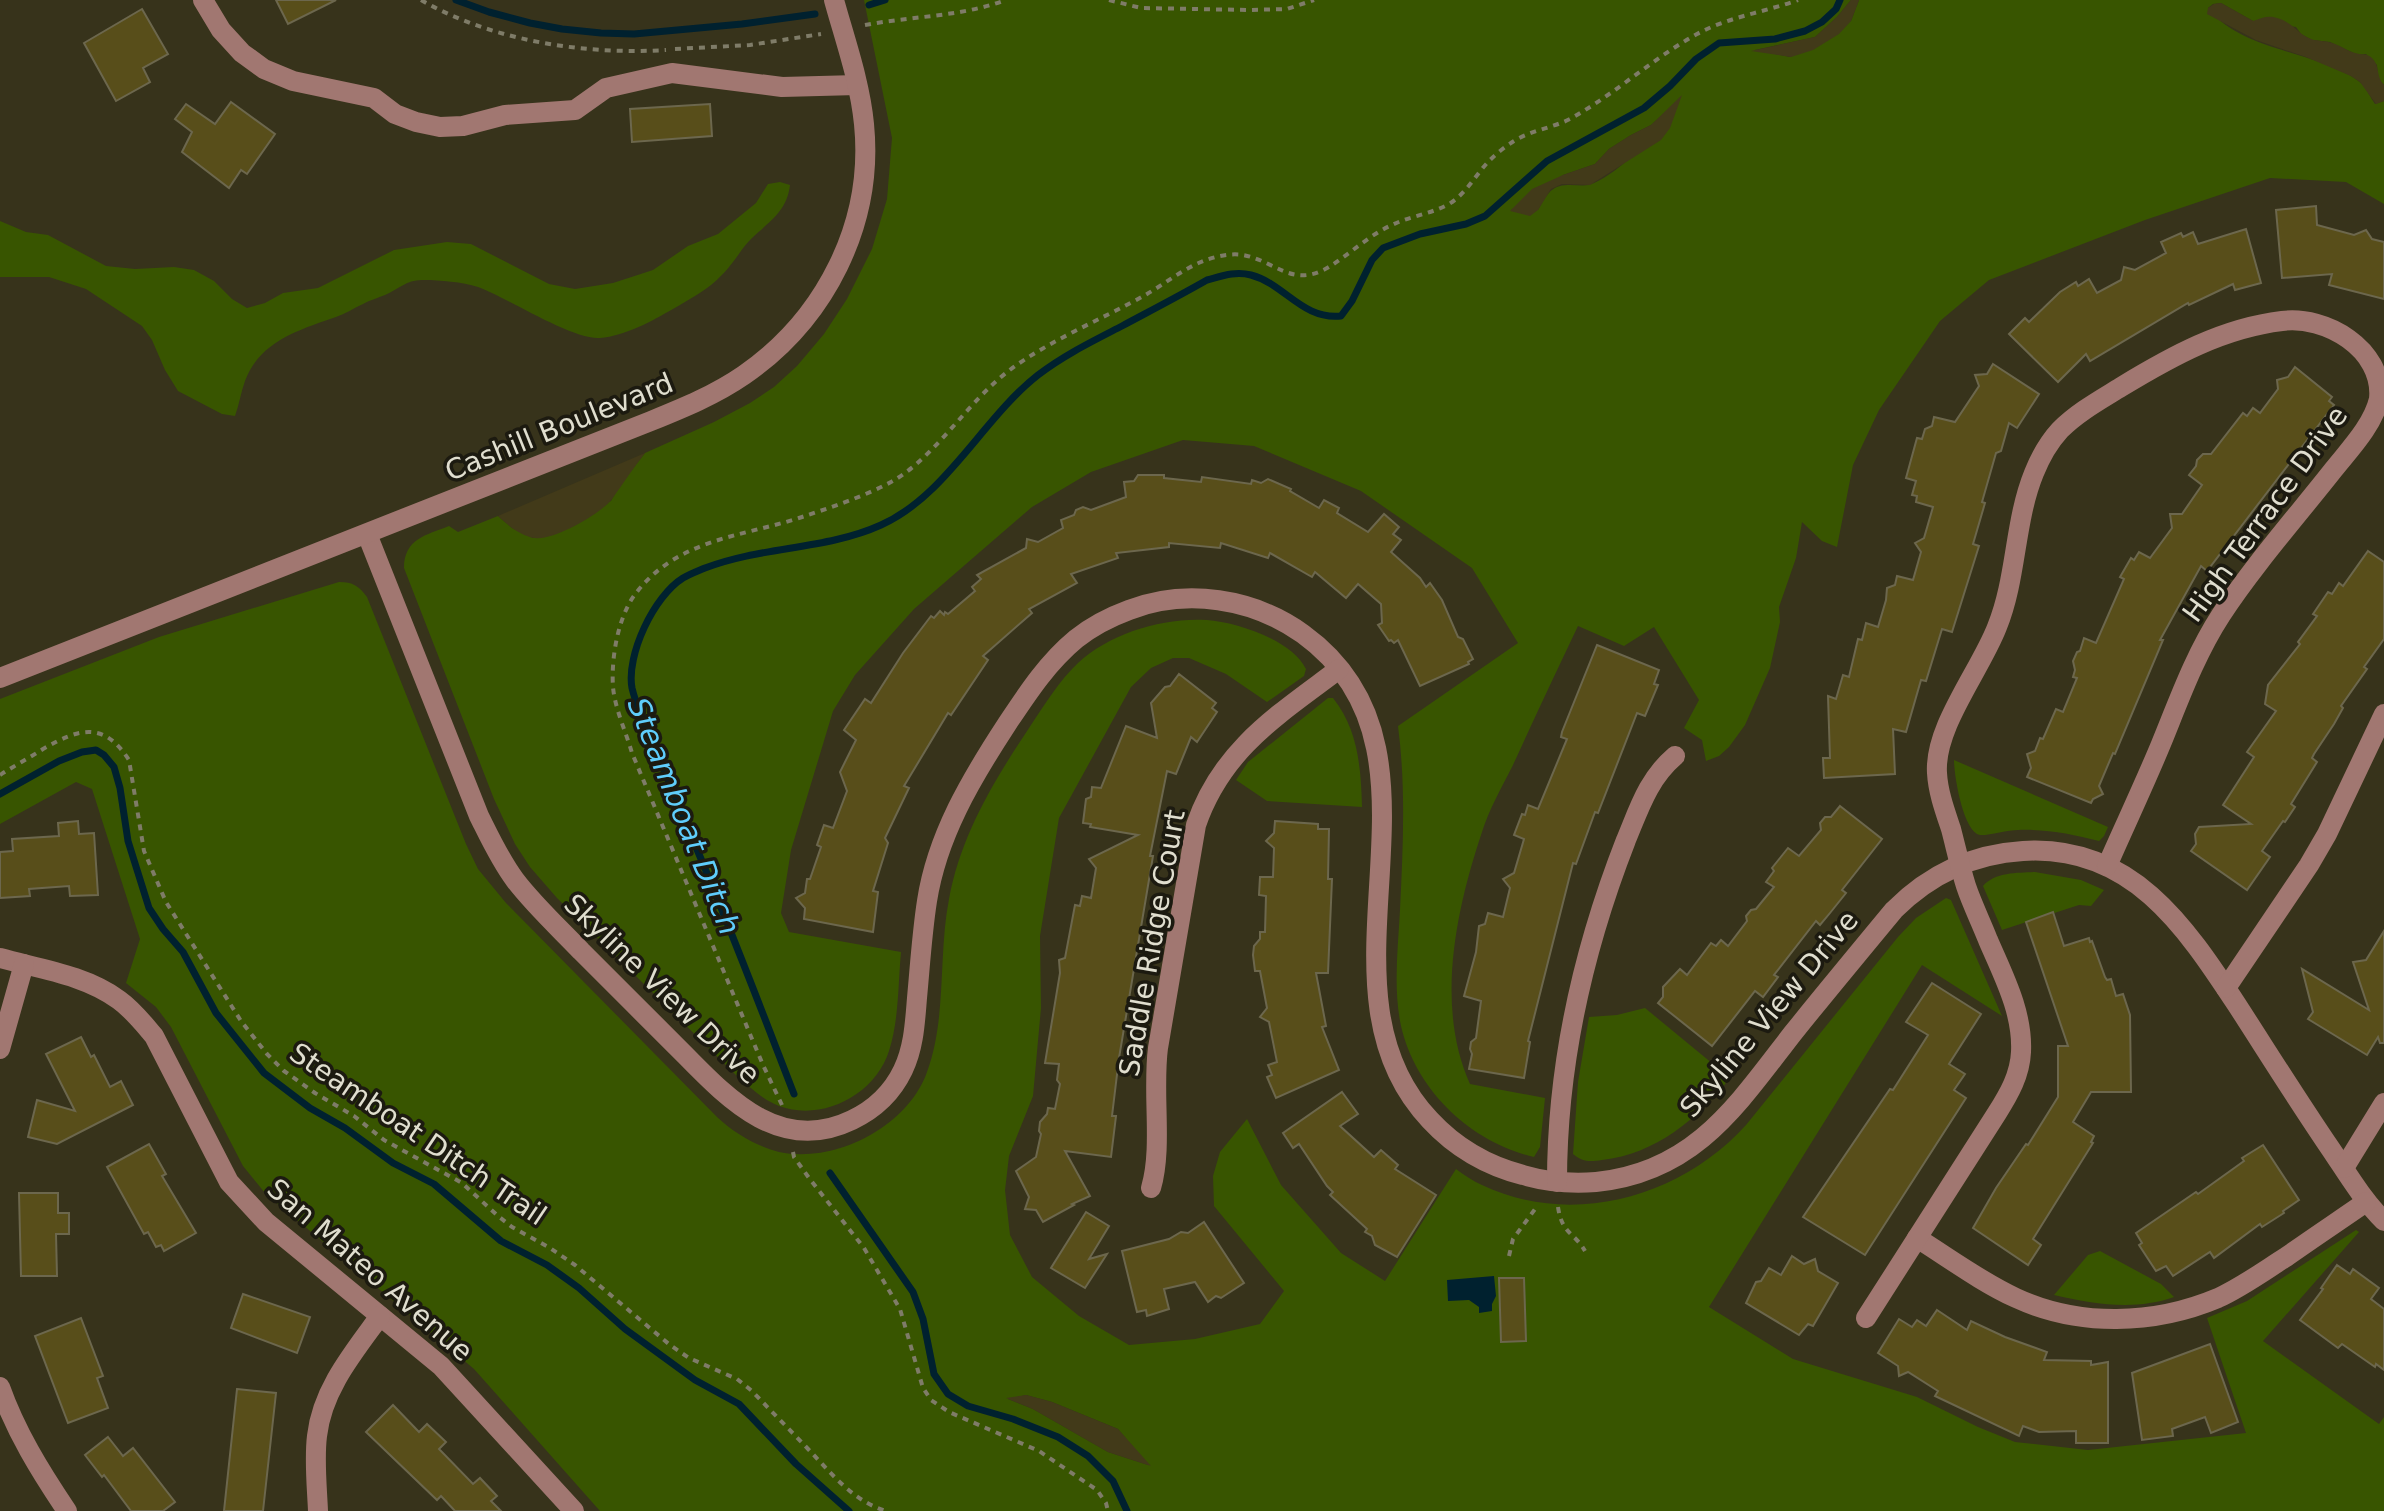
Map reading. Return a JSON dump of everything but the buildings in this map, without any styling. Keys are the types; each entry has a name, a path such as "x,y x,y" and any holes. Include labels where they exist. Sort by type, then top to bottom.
{"street":[{"path":"203,0 221,30 242,53 264,69 293,81 374,98 395,114 440,127 463,126 505,115 575,110 606,88 672,73 782,87 857,85"},
{"name":"Cashill Boulevard","path":"0,678 698,402 743,376 773,352 811,313 834,273 855,225 863,195 864,123 834,0"},
{"name":"High Terrace Drive","path":"1959,865 1940,793 1937,752 2002,616 2027,491 2056,434 2085,409 2173,355 2233,331 2294,319 2328,326 2355,343 2376,369 2379,395 2373,414 2353,445 2235,596 2211,632 2107,866"},
{"name":"Skyline View Drive","path":"367,534 479,816 513,878 570,940 727,1096 764,1121 791,1130 839,1126 876,1106 891,1090 902,1071 913,1037 930,885 942,843 966,790 1018,707 1044,672 1080,635 1124,611 1150,603 1203,598 1257,610 1304,635 1339,669 1366,715 1379,760 1382,815 1377,989 1379,1020 1393,1067 1407,1091 1440,1131 1462,1147 1506,1170 1557,1182 1582,1183 1625,1178 1671,1161 1691,1147 1735,1106 1894,910 1925,884 1959,865 1987,855 2031,850 2080,856 2107,866 2138,884 2170,912 2226,988 2366,1202 2384,1221"},
{"name":"Saddle Ridge Court","path":"1151,1188 1156,1172 1154,1076 1196,825 1205,799 1218,776 1248,740 1339,669"},
{"path":"2226,988 2327,834 2384,714"},
{"path":"1557,1182 1558,1121 1564,1064 1588,955 1616,866 1645,793 1662,767 1675,756"},
{"path":"1866,1318 2012,1088 2018,1072 2020,1029 2015,1005 1959,865"},
{"name":"San Mateo Avenue","path":"0,958 95,987 118,999 137,1016 154,1036 229,1182 266,1222 456,1380 574,1511"},
{"path":"0,1049 24,964"},
{"path":"2344,1168 2384,1103"},
{"path":"1917,1238 1997,1289 2043,1309 2096,1318 2140,1318 2195,1307 2229,1292 2366,1202"},
{"path":"318,1511 316,1439 321,1414 345,1363 380,1316"},
{"path":"0,1387 11,1420 38,1469 67,1511"}],"path":[{"path":"421,0 446,14 484,28 547,43 596,50 656,51 805,38 901,18 978,10 1006,0"},
{"path":"1109,0 1141,8 1236,10 1287,9 1314,0"},
{"path":"1108,1511 1097,1490 1039,1451 949,1412 931,1400 923,1388 900,1309 864,1248 794,1157 791,1130 777,1091 763,1065 632,753 620,715 613,691 613,669 625,613 635,594 668,564 698,547 726,536 799,518 892,481 931,448 991,385 1043,349 1147,294 1186,269 1207,259 1230,254 1246,255 1297,276 1328,268 1387,227 1451,203 1469,187 1491,159 1511,143 1529,132 1566,121 1586,110 1700,33 1798,0"},
{"name":"Steamboat Ditch Trail","path":"0,775 68,735 81,731 95,733 121,748 129,760 144,851 166,902 241,1021 276,1062 384,1140 462,1183 505,1222 575,1265 670,1345 689,1358 737,1379 838,1481 872,1507 886,1511"},
{"path":"1509,1256 1513,1239 1538,1205"},
{"path":"1558,1207 1565,1230 1585,1251"}],"green space":[{"path":"864,0 1851,0 1815,37 1755,50 1790,57 1851,21 1859,0 2384,0 2384,85 2378,79 2377,65 2366,54 2358,55 2330,42 2312,40 2296,27 2253,21 2221,3 2208,8 2219,20 2247,37 2345,73 2361,83 2375,104 2384,101 2384,204 2346,182 2270,178 2145,220 1989,280 1940,321 1879,410 1853,465 1837,547 1822,541 1802,522 1796,558 1779,607 1780,622 1770,668 1745,725 1719,756 1706,761 1702,740 1684,728 1699,700 1654,627 1624,646 1578,626 1485,823 1464,893 1453,958 1453,1023 1459,1054 1470,1084 1545,1098 1540,1147 1534,1157 1511,1150 1468,1126 1433,1092 1408,1050 1401,1026 1397,983 1403,818 1398,726 1518,643 1472,568 1361,491 1254,446 1183,440 1091,472 1032,507 914,609 855,675 833,711 791,850 781,913 789,932 901,952 896,1014 889,1051 872,1080 845,1101 829,1107 795,1110 779,1106 757,1093 557,898 515,844 494,799 404,568 408,550 432,532 449,526 458,532 498,516 512,528 533,538 611,501 645,453 714,422 774,387 824,334 847,299 872,249 887,199 892,138","holes":["1680,99 1641,148 1600,180 1589,185 1558,187 1550,192 1538,210 1511,210 1563,175 1595,164 1609,149 1651,125"]},
{"path":"780,182 790,185 783,206 719,278 694,296 638,327 609,337 588,337 557,326 478,287 444,281 413,281 339,316 295,332 271,347 252,367 235,416 222,414 178,391 142,326 86,289 49,277 0,277 0,221 26,232 48,235 106,266 194,270 214,281 232,299 247,308 283,293 318,288 394,250 447,242 471,244 549,284 575,289 613,283 653,270 688,246 718,234 756,203 768,184"},
{"path":"339,582 358,587 367,597 478,869 506,903 724,1123 762,1146 779,1152 801,1154 824,1152 867,1137 904,1109 918,1091 927,1072 937,1030 946,920 954,875 962,852 981,808 1005,766 1071,670 1091,652 1122,635 1173,621 1207,620 1233,624 1262,634 1289,649 1306,669 1304,676 1267,702 1226,674 1189,658 1173,658 1151,668 1131,687 1059,818 1040,936 1041,1008 1033,1096 1009,1156 1005,1190 1010,1235 1032,1277 1079,1316 1129,1345 1195,1339 1260,1324 1284,1291 1214,1206 1213,1176 1220,1152 1247,1119 1281,1185 1341,1253 1385,1281 1456,1169 1479,1183 1517,1198 1552,1204 1588,1204 1623,1198 1658,1187 1690,1171 1720,1150 1746,1125 1898,937 1916,918 1946,898 1951,900 2002,1016 1922,965 1709,1307 1793,1359 1917,1397 2015,1442 2088,1450 2246,1433 2207,1318 2247,1301 2356,1230 2359,1232 2263,1341 2379,1424 2384,1417 2384,1511 600,1511 474,1369 265,1193 243,1166 171,1027 156,1007 126,983 140,939 92,789 76,782 0,824 0,699 159,637","holes":["1026,1395 1052,1402 1118,1429 1148,1465 1108,1452 1033,1409 1008,1399"]},
{"path":"1328,698 1333,698 1341,710 1353,736 1359,764 1362,807 1267,801 1236,780 1248,762"},
{"path":"1954,760 2108,827 2104,836 2099,841 2059,832 2014,830 1980,835 1974,832 1964,814"},
{"path":"2035,872 2081,880 2104,890 2091,906 2079,905 2002,930 1983,886 2000,876"},
{"path":"1645,1008 1730,1078 1704,1107 1658,1142 1622,1156 1594,1161 1580,1159 1573,1154 1578,1082 1589,1017 1617,1015"},
{"path":"2100,1251 2161,1284 2174,1297 2129,1305 2054,1295 2088,1255"}],"sand":[{"path":"1851,0 1859,0 1851,21 1839,34 1813,50 1791,57 1751,51 1815,37"},
{"path":"2221,3 2253,21 2277,18 2309,38 2370,56 2384,85 2384,101 2376,104 2360,82 2351,76 2256,40 2207,14 2208,8"},
{"path":"1682,95 1670,128 1661,140 1590,185 1562,184 1551,189 1538,210 1530,216 1510,211 1532,189 1595,164 1609,149 1651,125"},
{"path":"645,453 607,505 565,531 543,538 530,537 498,516"},
{"path":"1026,1395 1052,1402 1118,1429 1151,1466 1108,1452 1033,1409 1006,1398"}],"water":[{"path":"1494,1276 1496,1296 1492,1311 1479,1313 1479,1307 1469,1300 1448,1301 1447,1280"}],"waterway":[{"name":"Steamboat Ditch","path":"456,0 530,23 601,33 634,34 815,14"},
{"name":"Steamboat Ditch","path":"869,5 885,0"},
{"name":"Steamboat Ditch","path":"794,1094 719,903 642,720 632,688 633,659 644,627 672,587 688,575 705,568 860,533 904,512 945,476 999,412 1038,375 1079,349 1207,280 1234,274 1251,275 1315,313 1341,316 1372,260 1383,248 1485,216 1547,161 1644,108 1696,59 1719,43 1775,39 1805,31 1822,22 1836,9 1840,0"},
{"name":"Steamboat Ditch","path":"0,794 59,761 82,752 96,750 104,755 114,767 128,841 149,908 183,952 216,1013 264,1073 393,1163 434,1184 501,1241 547,1265 579,1288 625,1329 695,1380 739,1404 796,1464 849,1511"},
{"name":"Steamboat Ditch","path":"830,1173 913,1292 923,1319 934,1374 948,1394 968,1406 1058,1437 1088,1456 1113,1481 1127,1511"}]}
